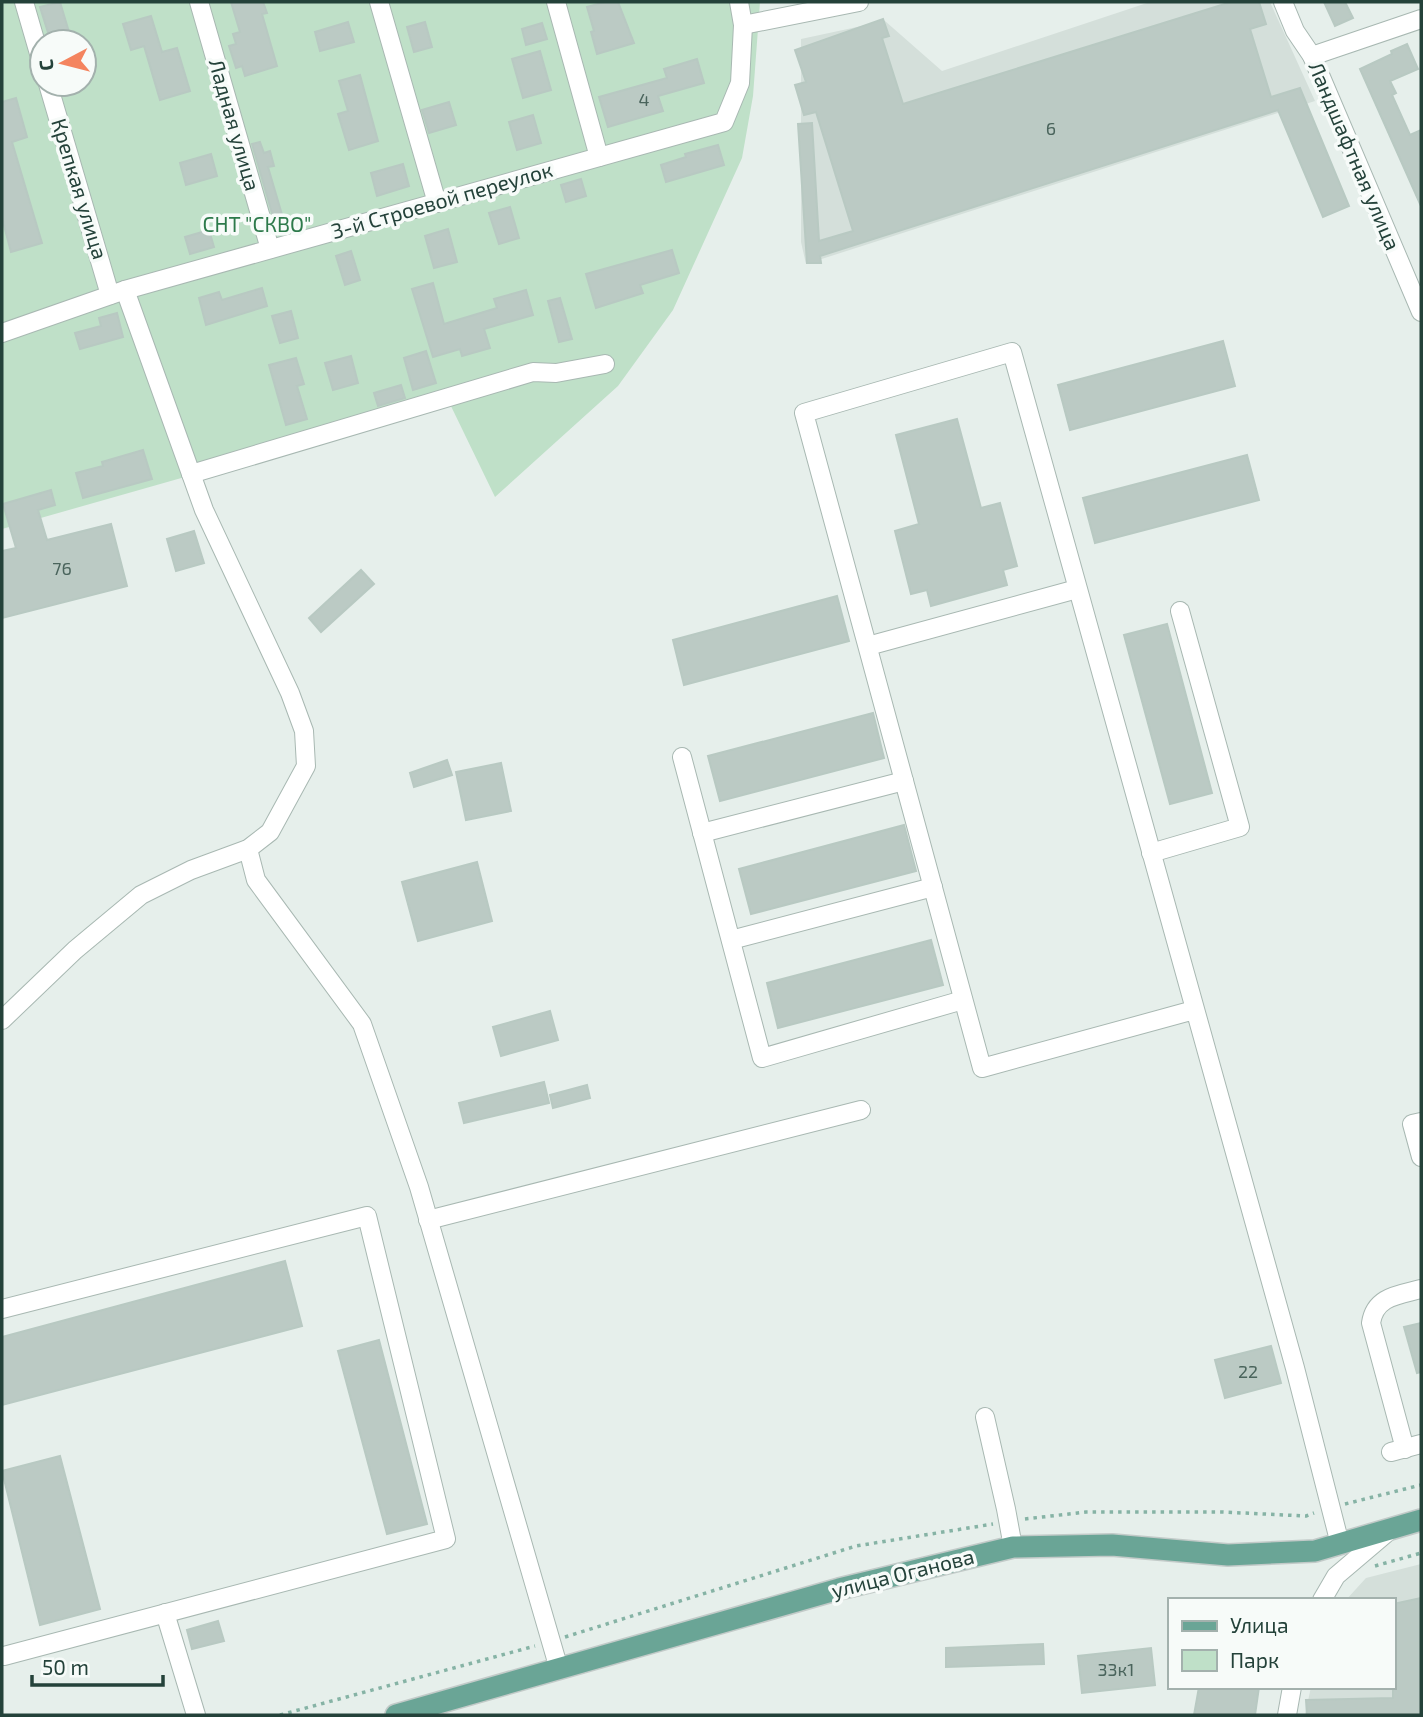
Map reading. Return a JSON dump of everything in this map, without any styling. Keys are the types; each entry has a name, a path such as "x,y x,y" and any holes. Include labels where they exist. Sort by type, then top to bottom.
{"main road":[{"name":"улица Оганова","path":"396,1715 839,1589 1013,1547 1112,1545 1228,1555 1315,1550 1421,1520"}],"street":[{"path":"24,2 32,28"},
{"name":"Ладная улица","path":"199,2 270,249"},
{"path":"379,2 437,203"},
{"path":"555,2 599,158"},
{"path":"739,2 743,25 859,2"},
{"name":"Ландшафтная улица","path":"1283,2 1295,31 1312,56 1421,312"},
{"path":"1312,56 1421,19"},
{"name":"3-й Строевой переулок","path":"2,333 118,293 724,122 740,83 743,25"},
{"name":"Крепкая улица","path":"53,98 118,293 204,510 290,694 304,730 306,766 270,832 248,849"},
{"path":"1194,1010 982,1068 804,412 1012,352 1295,1368 1340,1544"},
{"path":"191,474 533,372 556,373 606,364"},
{"path":"868,646 1077,589"},
{"path":"1151,853 1240,827 1180,611"},
{"path":"682,757 762,1058 963,1000"},
{"path":"702,833 904,781"},
{"path":"2,1020 75,950 141,895 191,870 248,849 256,880 362,1024 428,1220 559,1669"},
{"path":"731,940 933,887"},
{"path":"428,1220 861,1110"},
{"path":"1421,1122 1412,1124 1421,1157"},
{"path":"2,1310 367,1216 446,1539 4,1656"},
{"path":"1405,1448 1371,1323 1375,1308 1383,1300 1421,1289"},
{"path":"985,1417 1013,1547"},
{"path":"1323,1598 1336,1576 1392,1529"},
{"path":"165,1614 196,1715"},
{"path":"1287,1715 1292,1689"}],"shaded area":[{"path":"1150,2 1270,2 1315,101 806,264 801,242 801,39 885,21 942,71"},
{"path":"1421,1564 1421,1715 1305,1715 1311,1689 1395,1689 1395,1598 1348,1598 1366,1578"}],"green space":[{"name":"СНТ \"СКВО\"","path":"2,2 760,2 753,96 742,158 673,310 618,386 495,497 449,402 2,529"}],"building":[{"path":"60,2 68,28 47,28 40,7"},
{"path":"231,2 263,2 267,13 262,14 277,66 245,76 242,66 236,68 229,46 236,44 233,34 240,32"},
{"path":"618,2 634,43 597,54 587,7"},
{"path":"1231,2 1259,2 1266,24 1250,29 1271,97 1300,88 1349,206 1323,217 1278,110 820,256 821,263 807,263 798,124 812,123 819,241 853,231 816,112 804,115 795,85 806,82 795,50 883,19 889,36 882,38 903,104"},
{"path":"1324,2 1345,2 1353,18 1335,26"},
{"path":"151,16 162,52 177,48 190,91 160,100 144,46 131,50 123,24"},
{"path":"348,22 354,42 320,51 315,32"},
{"path":"425,22 432,47 414,52 407,27"},
{"path":"542,23 547,39 526,45 522,29"},
{"path":"1407,44 1418,69 1390,81 1396,93 1392,95 1410,135 1421,130 1421,206 1360,69"},
{"path":"540,51 551,90 523,98 512,59"},
{"path":"697,59 704,83 658,96 663,111 608,127 599,97 667,78 664,69"},
{"path":"360,75 378,141 349,150 338,114 348,111 339,81"},
{"path":"16,98 27,137 12,142 42,243 11,252 2,218 2,102"},
{"path":"449,102 456,125 429,133 422,110"},
{"path":"533,115 541,143 517,150 509,122"},
{"path":"260,142 264,153 270,151 274,166 268,167 283,218 274,220 252,144"},
{"path":"718,145 724,165 666,182 661,165 686,157 685,154"},
{"path":"211,154 217,176 186,185 180,163"},
{"path":"403,164 409,186 377,196 371,173"},
{"path":"581,179 586,196 566,202 561,185"},
{"path":"510,207 519,238 499,244 489,213"},
{"path":"448,229 457,262 434,268 425,236"},
{"path":"209,230 214,247 190,254 185,237"},
{"path":"672,250 679,273 640,285 643,293 596,308 586,274"},
{"path":"351,251 360,280 345,285 336,256"},
{"path":"433,283 444,324 497,308 494,299 526,290 533,315 484,329 490,348 462,356 460,349 433,357 412,289"},
{"path":"262,288 267,306 206,325 199,298 219,292 222,300"},
{"path":"560,298 572,339 559,342 548,301"},
{"path":"291,311 298,338 280,343 272,316"},
{"path":"117,313 123,337 80,349 75,333 101,326 99,318"},
{"path":"1223,341 1235,386 1070,430 1058,385"},
{"path":"426,351 436,383 413,390 404,358"},
{"path":"351,356 358,383 333,390 325,363"},
{"path":"296,358 304,384 297,386 307,419 286,425 269,365"},
{"path":"401,385 405,398 378,406 374,393"},
{"path":"957,419 981,508 1000,503 1017,566 1003,570 1007,585 931,606 927,590 911,594 895,531 919,524 896,435"},
{"path":"143,450 152,479 83,498 76,473 103,466 102,462"},
{"path":"1247,455 1259,500 1095,543 1083,498"},
{"path":"51,490 55,505 38,510 47,540 111,524 127,586 2,618 2,551 16,548 3,504"},
{"path":"194,531 204,563 176,571 167,539"},
{"path":"361,570 374,584 321,632 309,618"},
{"path":"837,596 849,641 684,685 673,640"},
{"path":"1167,624 1212,793 1170,804 1124,635"},
{"path":"873,713 884,758 720,801 708,756"},
{"path":"447,760 452,775 414,787 410,773"},
{"path":"501,763 511,811 466,820 456,772"},
{"path":"904,825 916,871 751,914 739,869"},
{"path":"477,862 492,921 418,941 402,882"},
{"path":"931,940 943,985 778,1028 767,983"},
{"path":"550,1011 558,1040 501,1056 493,1027"},
{"path":"544,1082 549,1103 464,1123 459,1103"},
{"path":"587,1085 590,1098 553,1108 550,1095"},
{"path":"285,1261 302,1326 2,1405 2,1337"},
{"path":"1421,1323 1421,1372 1417,1373 1404,1327"},
{"path":"379,1340 427,1524 387,1534 338,1351"},
{"path":"1271,1346 1281,1383 1225,1398 1215,1360"},
{"path":"60,1456 100,1609 40,1625 2,1471"},
{"path":"1421,1598 1421,1715 1307,1715 1306,1700 1393,1698 1395,1604"},
{"path":"218,1621 224,1641 192,1649 187,1630"},
{"path":"1043,1644 1044,1664 946,1667 946,1648"},
{"path":"1151,1648 1155,1685 1082,1693 1078,1656"},
{"path":"1199,1689 1259,1689 1255,1715 1194,1715"}]}
